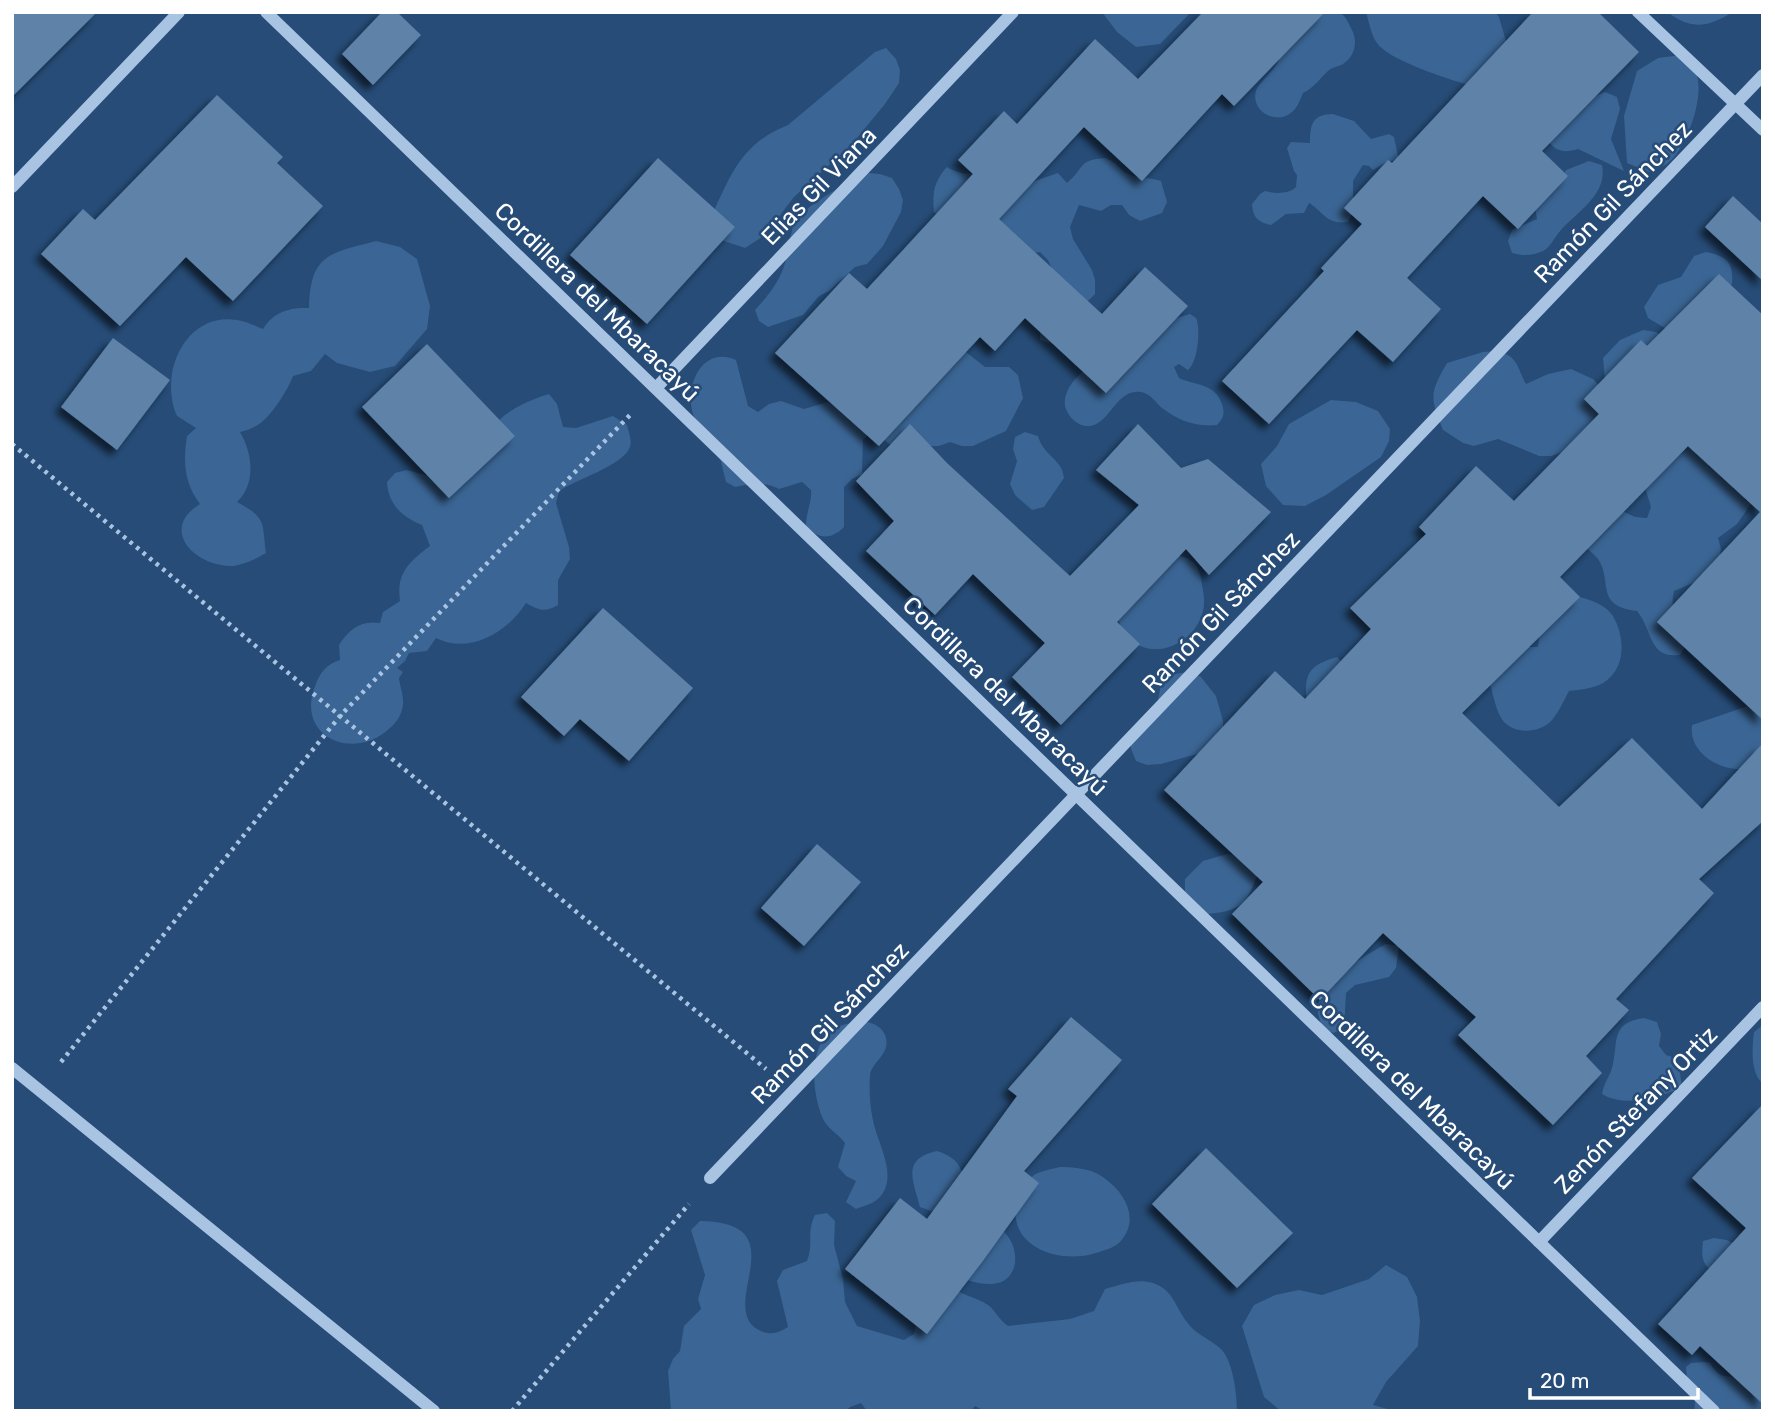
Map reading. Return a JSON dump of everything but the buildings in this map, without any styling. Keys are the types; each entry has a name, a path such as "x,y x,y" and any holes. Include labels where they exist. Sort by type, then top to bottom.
{"street":[{"path":"12,187 178,12"},
{"name":"Cordillera del Mbaracayú","path":"266,12 1714,1411"},
{"name":"Elias Gil Viana","path":"656,388 1013,12"},
{"path":"1638,12 1763,130"},
{"name":"Ramón Gil Sánchez","path":"710,1178 1763,75"},
{"name":"Zenón Stefany Ortiz","path":"1539,1242 1763,1007"},
{"path":"12,1068 434,1411"}],"path":[{"path":"38,1090 340,716 656,388"},
{"path":"12,444 793,1092"},
{"path":"512,1411 710,1178"}],"shaded area":[{"path":"1102,12 1191,12 1160,44 1136,47 1117,32"},
{"path":"1281,12 1339,12 1349,24 1355,44 1347,61 1328,71 1303,93 1294,110 1286,116 1272,117 1261,110 1255,98 1257,88 1279,60 1272,51"},
{"path":"1366,12 1495,12 1499,17 1510,55 1476,87 1394,57 1377,43"},
{"path":"1667,12 1733,12 1699,25 1684,22"},
{"path":"886,48 896,59 900,70 899,83 852,144 794,197 765,235 745,248 721,240 712,215 740,161 759,141 788,125 875,52"},
{"path":"1681,55 1694,69 1698,80 1697,105 1688,133 1676,155 1665,165 1649,172 1627,163 1624,116 1637,71 1658,58"},
{"path":"1605,92 1617,97 1620,109 1611,139 1624,171 1578,149 1558,149 1548,141 1593,97"},
{"path":"1333,114 1354,121 1371,139 1389,134 1394,137 1398,156 1373,170 1363,165 1353,181 1353,211 1348,222 1330,220 1309,203 1304,213 1286,214 1271,225 1260,221 1255,216 1252,204 1260,194 1265,191 1286,192 1296,187 1297,175 1287,148 1291,142 1310,143 1316,118"},
{"path":"1105,158 1128,174 1161,181 1167,202 1162,213 1140,221 1129,215 1122,205 1111,205 1101,211 1079,205 1070,227 1073,239 1092,270 1095,294 1087,302 1064,341 1052,344 1040,340 1040,303 1053,271 1048,260 1040,252 1016,256 953,229 934,212 935,188 947,167 970,174 994,168 1025,188 1035,181 1058,173 1067,183 1085,163"},
{"path":"1589,161 1602,165 1603,175 1601,185 1590,201 1546,249 1531,255 1512,253 1508,241 1512,230 1537,219 1535,207 1561,181 1566,170"},
{"path":"868,173 892,178 903,200 901,212 883,246 867,264 855,267 829,291 819,296 803,315 768,327 759,321 755,310 781,275 795,221 828,194"},
{"path":"376,241 400,247 417,259 430,306 427,329 395,366 370,372 337,363 325,354 311,371 293,376 267,418 240,432 250,459 250,478 237,502 254,512 261,522 266,553 234,566 204,559 186,544 182,534 182,524 188,514 200,504 188,480 185,463 187,436 196,428 177,416 173,406 172,373 180,350 194,332 213,321 237,320 263,329 272,318 283,312 295,308 309,308 313,276 326,259 346,249"},
{"path":"1706,252 1727,261 1732,270 1732,284 1668,330 1648,318 1644,307 1658,285 1681,277 1694,256"},
{"path":"1190,314 1196,318 1198,330 1194,360 1188,370 1179,364 1174,367 1179,378 1204,386 1219,397 1224,413 1217,425 1181,420 1162,408 1148,394 1141,392 1124,396 1107,416 1093,425 1085,426 1071,418 1066,409 1065,398 1081,373 1151,330"},
{"path":"1643,330 1656,332 1666,338 1605,381 1603,358 1620,340"},
{"path":"931,340 966,352 985,367 1009,367 1018,375 1023,398 1006,431 973,446 950,442 939,446 893,447 874,432 863,439 862,474 844,487 844,527 829,536 820,536 806,525 811,490 802,482 779,489 763,484 735,487 726,482 720,458 722,446 697,423 692,408 693,384 704,364 723,357 736,360 748,406 758,412 769,404 781,401 804,409 828,402 840,407"},
{"path":"1495,351 1512,358 1526,384 1548,374 1571,369 1593,379 1601,388 1607,424 1584,445 1551,456 1539,456 1498,439 1474,446 1463,443 1443,430 1433,396 1447,363"},
{"path":"549,394 557,404 563,427 576,428 613,416 627,425 631,442 626,454 619,460 559,491 556,503 570,559 558,580 558,605 542,610 526,603 509,623 487,638 461,644 436,638 427,651 409,653 397,668 403,672 399,678 403,701 402,712 395,723 376,738 361,743 332,739 321,731 313,719 311,704 319,677 327,667 340,660 339,645 351,630 361,624 380,623 383,612 400,601 402,576 416,557 430,546 422,525 397,509 390,497 387,482 395,473 407,470 454,483 491,428 514,409"},
{"path":"1331,400 1356,402 1378,411 1390,429 1389,441 1381,457 1326,495 1305,506 1283,505 1266,486 1261,464 1277,446 1289,424"},
{"path":"1025,432 1038,436 1044,449 1060,466 1064,478 1044,507 1032,510 1015,495 1010,484 1017,461 1013,449 1015,437"},
{"path":"1691,440 1747,483 1751,504 1737,524 1718,538 1721,549 1717,573 1674,591 1674,612 1686,645 1680,655 1670,655 1662,652 1652,642 1637,611 1615,604 1610,598 1598,559 1582,544 1612,506 1635,517 1647,518 1651,507 1644,484"},
{"path":"1170,555 1186,558 1197,567 1204,605 1193,631 1183,640 1159,649 1146,648 1134,642 1124,632 1115,601"},
{"path":"1580,597 1602,606 1610,612 1617,624 1622,651 1613,675 1602,683 1569,691 1557,713 1546,725 1524,731 1510,727 1500,716 1490,684 1526,647 1538,647 1541,624"},
{"path":"1337,657 1355,677 1307,701 1306,683 1310,672 1320,663"},
{"path":"1190,672 1201,677 1216,696 1223,732 1208,751 1161,764 1147,765 1136,761 1130,738 1153,712 1164,680"},
{"path":"1748,706 1759,712 1763,720 1763,761 1746,768 1732,768 1714,762 1699,751 1692,734 1692,725"},
{"path":"1227,854 1239,855 1258,873 1250,892 1241,904 1228,911 1208,914 1185,892 1185,879 1203,861"},
{"path":"1386,944 1399,946 1396,968 1389,977 1355,985 1346,993 1344,1029 1333,1033 1323,1028 1318,1006 1327,987 1345,970"},
{"path":"1644,1018 1657,1022 1661,1034 1659,1046 1666,1055 1678,1059 1682,1087 1653,1098 1631,1101 1602,1094 1612,1068 1620,1029 1625,1024"},
{"path":"862,1021 883,1031 887,1044 871,1071 870,1104 885,1159 887,1179 885,1189 878,1199 856,1209 846,1202 856,1181 846,1176 838,1167 845,1143 823,1119 816,1096 814,1070 820,1045 826,1035 835,1028"},
{"path":"1763,1025 1763,1084 1754,1067 1753,1052 1754,1032"},
{"path":"937,1151 955,1160 974,1205 1011,1241 1015,1263 1011,1274 1005,1280 987,1284 976,1283 948,1272 942,1215 920,1207 912,1172 918,1159"},
{"path":"1060,1167 1096,1173 1121,1194 1129,1213 1129,1222 1127,1232 1118,1244 1083,1256 1055,1255 1030,1243 1021,1233 1016,1221 1016,1206 1022,1189 1034,1175"},
{"path":"827,1213 835,1221 834,1245 843,1279 845,1302 857,1326 904,1340 914,1334 916,1322 951,1286 988,1305 1008,1326 1070,1319 1094,1311 1105,1289 1135,1282 1153,1283 1170,1294 1190,1326 1225,1354 1234,1378 1237,1411 984,1411 975,1406 971,1411 867,1411 861,1403 846,1411 671,1411 668,1371 680,1351 684,1326 701,1309 698,1299 705,1275 691,1230 700,1221 730,1225 746,1236 751,1251 745,1306 749,1322 763,1332 773,1333 788,1327 777,1281 783,1270 807,1261 815,1215"},
{"path":"1714,1238 1727,1240 1748,1251 1714,1273 1703,1260 1702,1251 1703,1241"},
{"path":"1386,1265 1407,1277 1417,1297 1420,1321 1418,1346 1386,1382 1373,1405 1395,1411 1281,1411 1264,1397 1242,1326 1254,1305 1275,1295 1299,1290 1322,1295 1369,1279"},
{"path":"1691,1363 1710,1363 1717,1373 1744,1380 1761,1392 1763,1411 1694,1411 1696,1395 1687,1380 1686,1367"}]}
